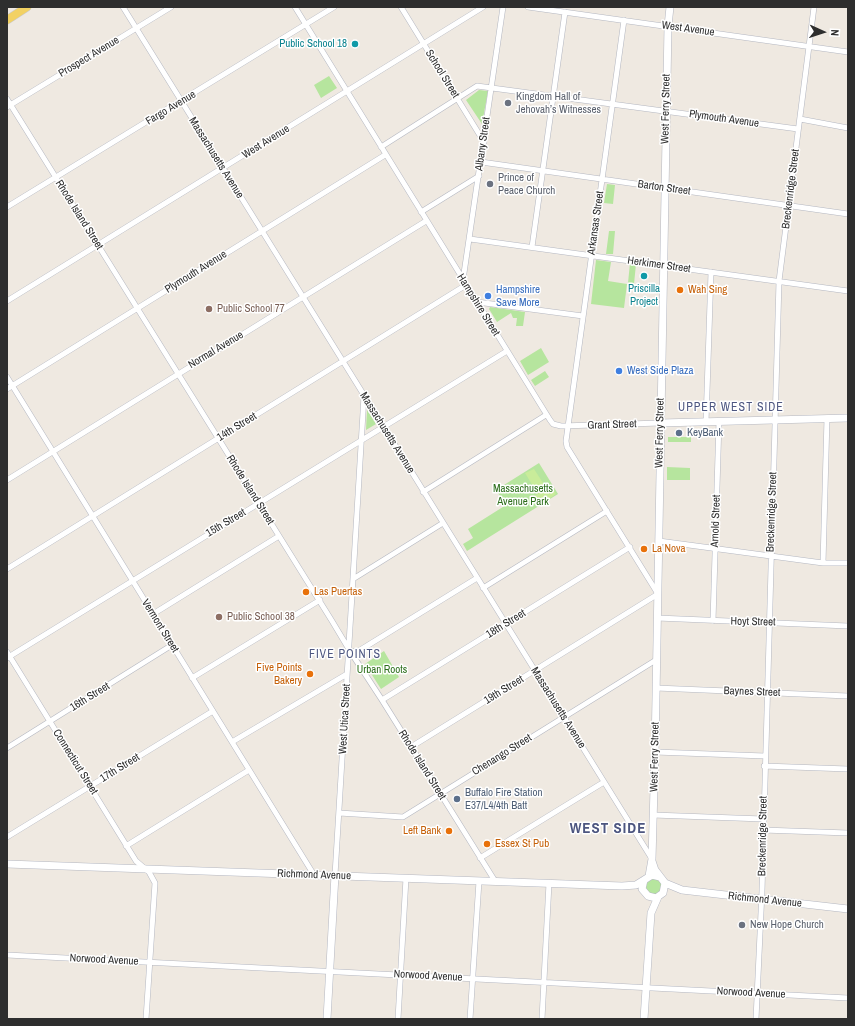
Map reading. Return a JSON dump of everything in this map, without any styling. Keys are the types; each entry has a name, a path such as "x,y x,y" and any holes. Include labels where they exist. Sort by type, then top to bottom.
{"main road":[{"path":"7,20 27,7"}],"street":[{"name":"Massachusetts Avenue","path":"123,7 423,492 652,858"},
{"name":"Prospect Avenue","path":"9,106 171,7"},
{"name":"Hampshire Street","path":"295,7 546,415 553,424 568,426"},
{"name":"Fargo Avenue","path":"7,207 181,102 334,7"},
{"name":"School Street","path":"401,7 484,142"},
{"name":"West Avenue","path":"7,300 223,169 483,7"},
{"name":"Albany Street","path":"465,283 503,7"},
{"name":"West Avenue","path":"528,7 848,52"},
{"name":"West Ferry Street","path":"660,877 653,866 652,858 659,541 664,188 668,26 670,7"},
{"name":"Breckenridge Street","path":"756,1019 762,899 764,766 779,281 814,7"},
{"path":"532,247 565,12"},
{"name":"Arkansas Street","path":"568,426 602,179 614,104 624,20"},
{"name":"Plymouth Avenue","path":"381,147 477,86 798,129"},
{"name":"Rhode Island Street","path":"7,99 9,106 56,177 218,439 320,600 350,651 495,881"},
{"path":"800,118 848,128"},
{"name":"Plymouth Avenue","path":"7,389 385,155"},
{"name":"Barton Street","path":"481,162 848,214"},
{"path":"421,212 479,176"},
{"name":"Normal Avenue","path":"7,480 426,221"},
{"name":"Herkimer Street","path":"470,239 848,291"},
{"path":"706,422 711,272"},
{"name":"14th Street","path":"7,569 343,362 465,283"},
{"path":"477,302 583,316"},
{"name":"15th Street","path":"8,655 507,351"},
{"name":"Vermont Street","path":"7,377 314,874"},
{"name":"West Utica Street","path":"327,1019 364,396"},
{"path":"423,492 546,415"},
{"path":"823,563 827,418"},
{"name":"Grant Street","path":"568,426 848,418"},
{"name":"Arnold Street","path":"713,621 719,422"},
{"path":"568,426 567,447 658,594"},
{"path":"483,588 607,511"},
{"path":"353,579 443,523"},
{"path":"153,614 279,536"},
{"path":"659,541 770,557 823,563 848,563"},
{"name":"18th Street","path":"382,700 630,547"},
{"path":"350,651 357,652 477,578"},
{"name":"19th Street","path":"411,747 658,594"},
{"path":"192,678 320,600"},
{"name":"Hoyt Street","path":"657,618 848,626"},
{"name":"16th Street","path":"7,748 172,645"},
{"name":"Connecticut Street","path":"8,655 126,846 136,861 146,869 155,883 146,1019"},
{"name":"Chenango Street","path":"339,813 403,817 656,660"},
{"path":"232,742 347,674"},
{"name":"Baynes Street","path":"656,688 848,696"},
{"name":"17th Street","path":"7,838 213,710"},
{"path":"655,752 765,756"},
{"path":"764,766 848,768"},
{"path":"126,846 249,770"},
{"path":"480,858 604,782"},
{"path":"653,815 763,819"},
{"path":"763,830 848,833"},
{"name":"West Ferry Street","path":"646,878 652,858"},
{"name":"Richmond Avenue","path":"7,864 622,886 636,884 646,878"},
{"path":"644,1019 651,913 646,894 642,887 646,878 660,877 664,883 651,913"},
{"path":"398,1019 406,878"},
{"path":"470,1019 479,881"},
{"path":"542,1019 550,883"},
{"name":"Richmond Avenue","path":"664,883 682,890 848,909"},
{"name":"Richmond Avenue","path":"622,886 646,894"},
{"name":"Richmond Avenue","path":"660,895 682,890"},
{"path":"646,894 660,895"},
{"name":"Norwood Avenue","path":"7,955 848,998"}],"green space":[{"path":"329,76 337,88 321,98 314,85"},
{"path":"479,90 488,91 482,124 466,100"},
{"path":"607,184 615,185 613,204 604,203"},
{"path":"609,231 615,231 613,254 606,254"},
{"path":"596,260 611,262 608,281 627,284 624,308 591,304"},
{"path":"630,263 636,264 634,284 628,283"},
{"path":"490,307 525,312 523,326 516,326 517,318 513,318 511,313 497,322 489,309"},
{"path":"541,348 549,362 528,375 520,361"},
{"path":"545,371 549,377 535,386 531,380"},
{"path":"367,410 376,424 366,430"},
{"path":"668,437 691,437 691,442 668,442"},
{"name":"Massachusetts Avenue Park","path":"539,463 558,494 467,551 463,544 473,538 468,529 506,505 496,490"},
{"path":"667,467 690,468 690,480 667,480"},
{"path":"534,469 545,486 536,491 525,473"},
{"path":"551,486 556,494 540,505 534,496"},
{"name":"Urban Roots","path":"384,651 399,677 381,689 365,664"},
{"path":"654,879 661,884 662,887 657,894 654,895 647,890 646,887 651,880"}],"place":[{"name":"Public School 18","path":"355,44"},
{"name":"Kingdom Hall of Jehovah’s Witnesses","path":"508,103"},
{"name":"Prince of Peace Church","path":"490,184"},
{"name":"Priscilla Project","path":"644,276"},
{"name":"Wah Sing","path":"680,290"},
{"name":"Hampshire Save More","path":"488,296"},
{"name":"Public School 77","path":"209,309"},
{"name":"West Side Plaza","path":"619,371"},
{"name":"KeyBank","path":"679,433"},
{"name":"La Nova","path":"644,549"},
{"name":"Las Puertas","path":"306,592"},
{"name":"Public School 38","path":"219,617"},
{"name":"Five Points Bakery","path":"310,674"},
{"name":"Buffalo Fire Station E37/L4/4th Batt","path":"457,799"},
{"name":"Left Bank","path":"449,831"},
{"name":"Essex St Pub","path":"487,844"},
{"name":"New Hope Church","path":"742,925"}],"district":[{"name":"UPPER WEST SIDE","path":"731,408"},
{"name":"FIVE POINTS","path":"345,655"},
{"name":"WEST SIDE","path":"608,829"}]}
